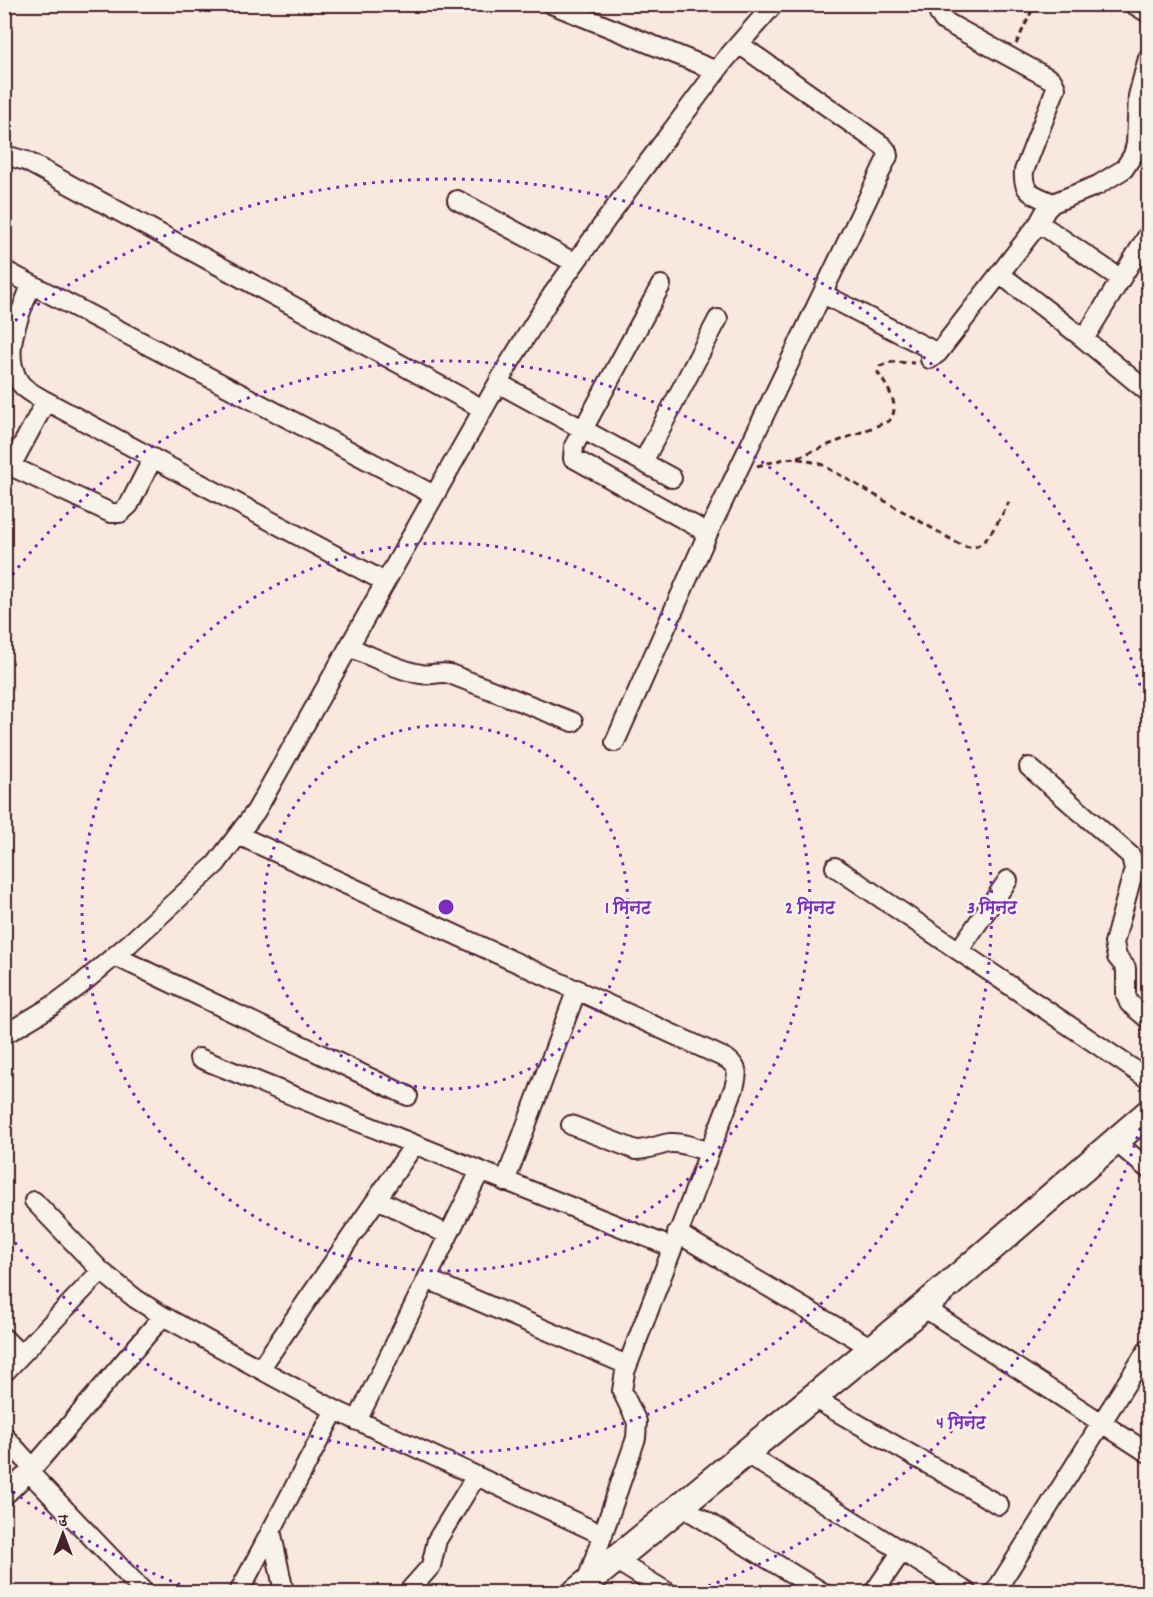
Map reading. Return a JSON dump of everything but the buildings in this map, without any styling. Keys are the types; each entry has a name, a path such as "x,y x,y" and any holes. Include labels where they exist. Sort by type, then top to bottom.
{"highway":[{"path":"581,1589 922,1307 1149,1113"}],"street":[{"path":"551,4 717,71"},
{"path":"8,1033 52,1006 115,956 216,864 256,811 498,382 552,295 717,71 774,4"},
{"path":"943,4 939,14 944,21 1052,80 1056,88 1024,171 1023,183 1029,192 1053,203"},
{"path":"1132,4 1149,13"},
{"path":"615,742 708,533 885,164 887,151 739,44"},
{"path":"823,294 934,356 1053,203 1098,185 1124,169 1134,155 1138,96 1149,58"},
{"path":"4,157 26,161 483,409"},
{"path":"457,200 575,262"},
{"path":"1039,223 1121,279"},
{"path":"1084,339 1149,235"},
{"path":"4,270 435,495"},
{"path":"1000,274 1148,389"},
{"path":"31,285 12,336 9,356 20,384 46,401 385,582"},
{"path":"661,285 574,446 573,458 708,533"},
{"path":"643,462 718,319"},
{"path":"498,382 672,478"},
{"path":"46,401 8,464 111,513 120,513 129,505 153,458"},
{"path":"349,646 420,674 444,672 450,674 573,722"},
{"path":"1029,766 1131,856 1134,869 1114,943 1114,951 1126,968 1126,995 1129,1003 1149,1019"},
{"path":"238,835 577,989 727,1059 735,1065 738,1073 734,1088 627,1365 622,1391 637,1422 636,1438 603,1535 581,1589"},
{"path":"835,867 1149,1079"},
{"path":"959,950 1008,880"},
{"path":"115,956 408,1096"},
{"path":"505,1182 577,989"},
{"path":"200,1058 505,1182 674,1240 872,1348"},
{"path":"571,1125 636,1150 683,1143 709,1152"},
{"path":"1115,1141 1149,1169"},
{"path":"260,1370 414,1145"},
{"path":"357,1421 480,1171"},
{"path":"378,1199 448,1235"},
{"path":"34,1201 101,1271 163,1316 357,1421 603,1535"},
{"path":"4,1373 101,1271"},
{"path":"427,1279 627,1365"},
{"path":"922,1307 1149,1453"},
{"path":"4,1496 31,1470 163,1316"},
{"path":"4,1338 21,1355"},
{"path":"995,1593 1149,1349"},
{"path":"813,1398 999,1504"},
{"path":"238,1593 335,1410"},
{"path":"4,1436 31,1470 144,1593"},
{"path":"745,1453 967,1593"},
{"path":"408,1593 431,1566 437,1540 476,1476"},
{"path":"681,1506 822,1593"},
{"path":"271,1530 284,1593"},
{"path":"874,1593 902,1551"},
{"path":"615,1560 667,1593"}],"path":[{"path":"1010,57 1035,4"},
{"path":"738,471 796,458 890,421 895,415 896,406 878,373 880,366 891,362 919,363 934,356"},
{"path":"796,458 821,464 954,542 968,547 977,546 984,541 1009,502"}]}
